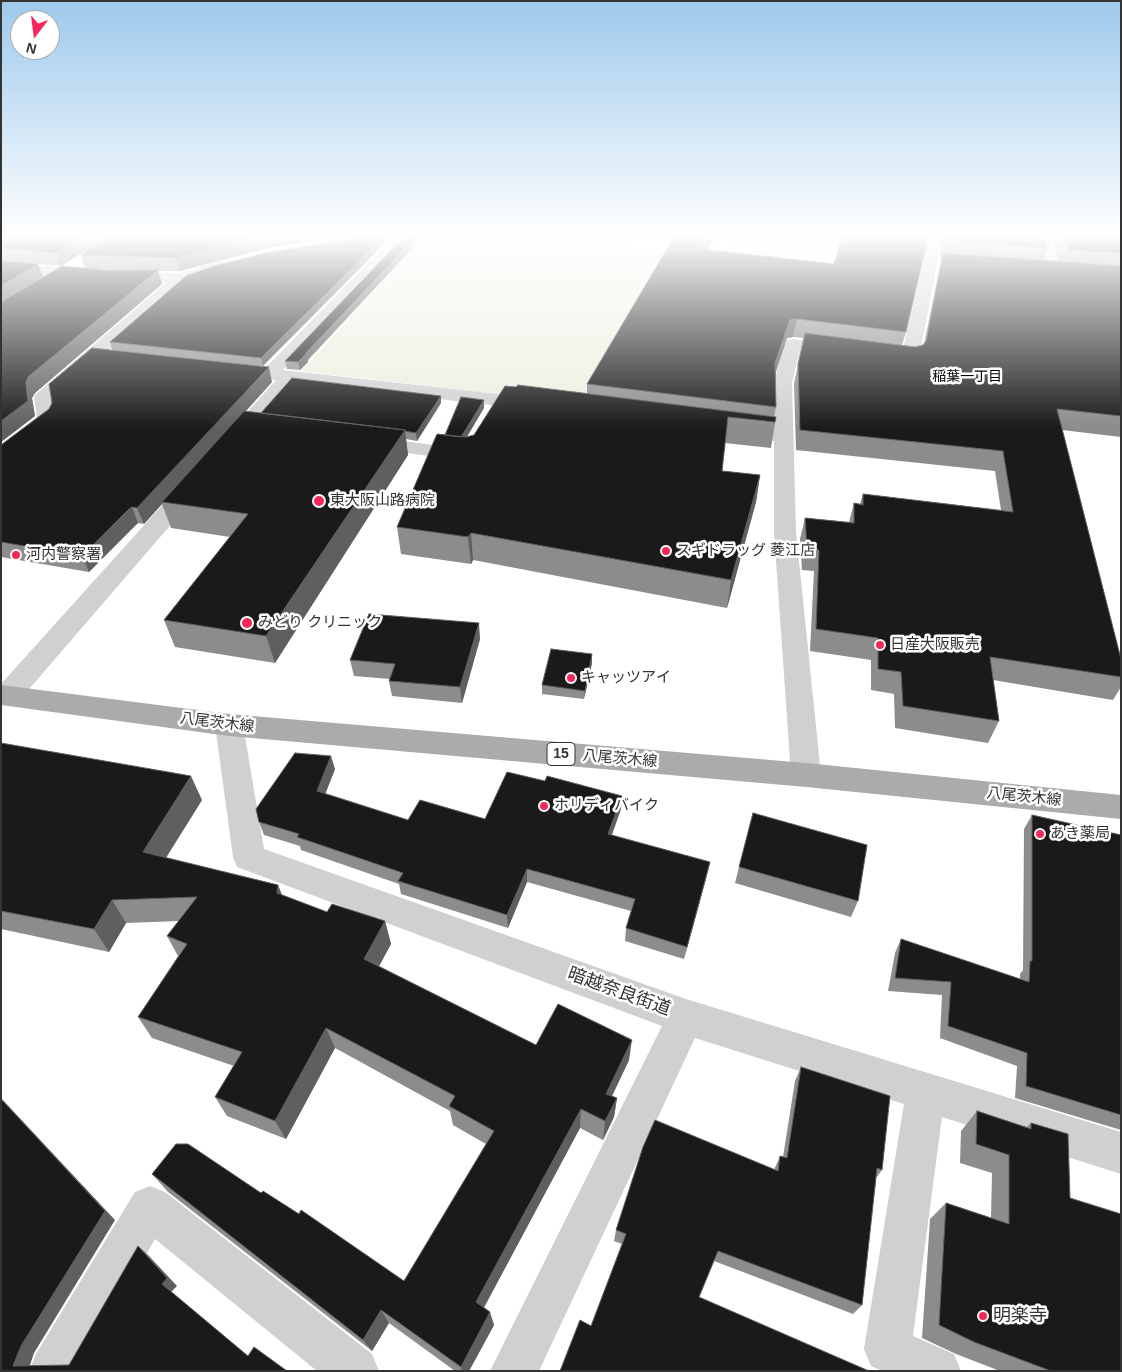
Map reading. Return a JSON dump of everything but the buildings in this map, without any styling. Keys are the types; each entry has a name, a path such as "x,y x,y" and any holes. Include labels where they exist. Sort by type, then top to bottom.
{"main road":[{"name":"八尾茨木線","path":"4,695 229,725 806,776 1120,812"}],"street":[{"path":"1,455 47,418 43,398 156,301"},
{"path":"4,695 212,464 254,428 280,375 345,301"},
{"path":"806,776 785,532 784,383 793,344 910,359 922,301"},
{"path":"94,355 113,357"},
{"path":"215,368 280,375 496,408 550,406"},
{"path":"716,427 785,436"},
{"path":"351,441 468,456 478,440"},
{"name":"暗越奈良街道","path":"229,725 250,856 686,1017 1121,1153"},
{"path":"514,1371 686,1017"},
{"path":"926,1092 886,1360 936,1371"},
{"path":"53,1371 150,1207 355,1371"}],"green space":[{"path":"365,301 636,301 580,404 301,371"}],"place":[{"name":"東大阪山路病院","path":"319,501"},
{"name":"スギドラッグ 菱江店","path":"666,551"},
{"name":"河内警察署","path":"16,555"},
{"name":"みどり クリニック","path":"247,623"},
{"name":"日産大阪販売","path":"880,645"},
{"name":"キャッツアイ","path":"571,678"},
{"name":"ホリディバイク","path":"544,806"},
{"name":"あき薬局","path":"1040,834"},
{"name":"明楽寺","path":"983,1316"}],"district":[{"name":"稲葉一丁目","path":"967,377"}]}
